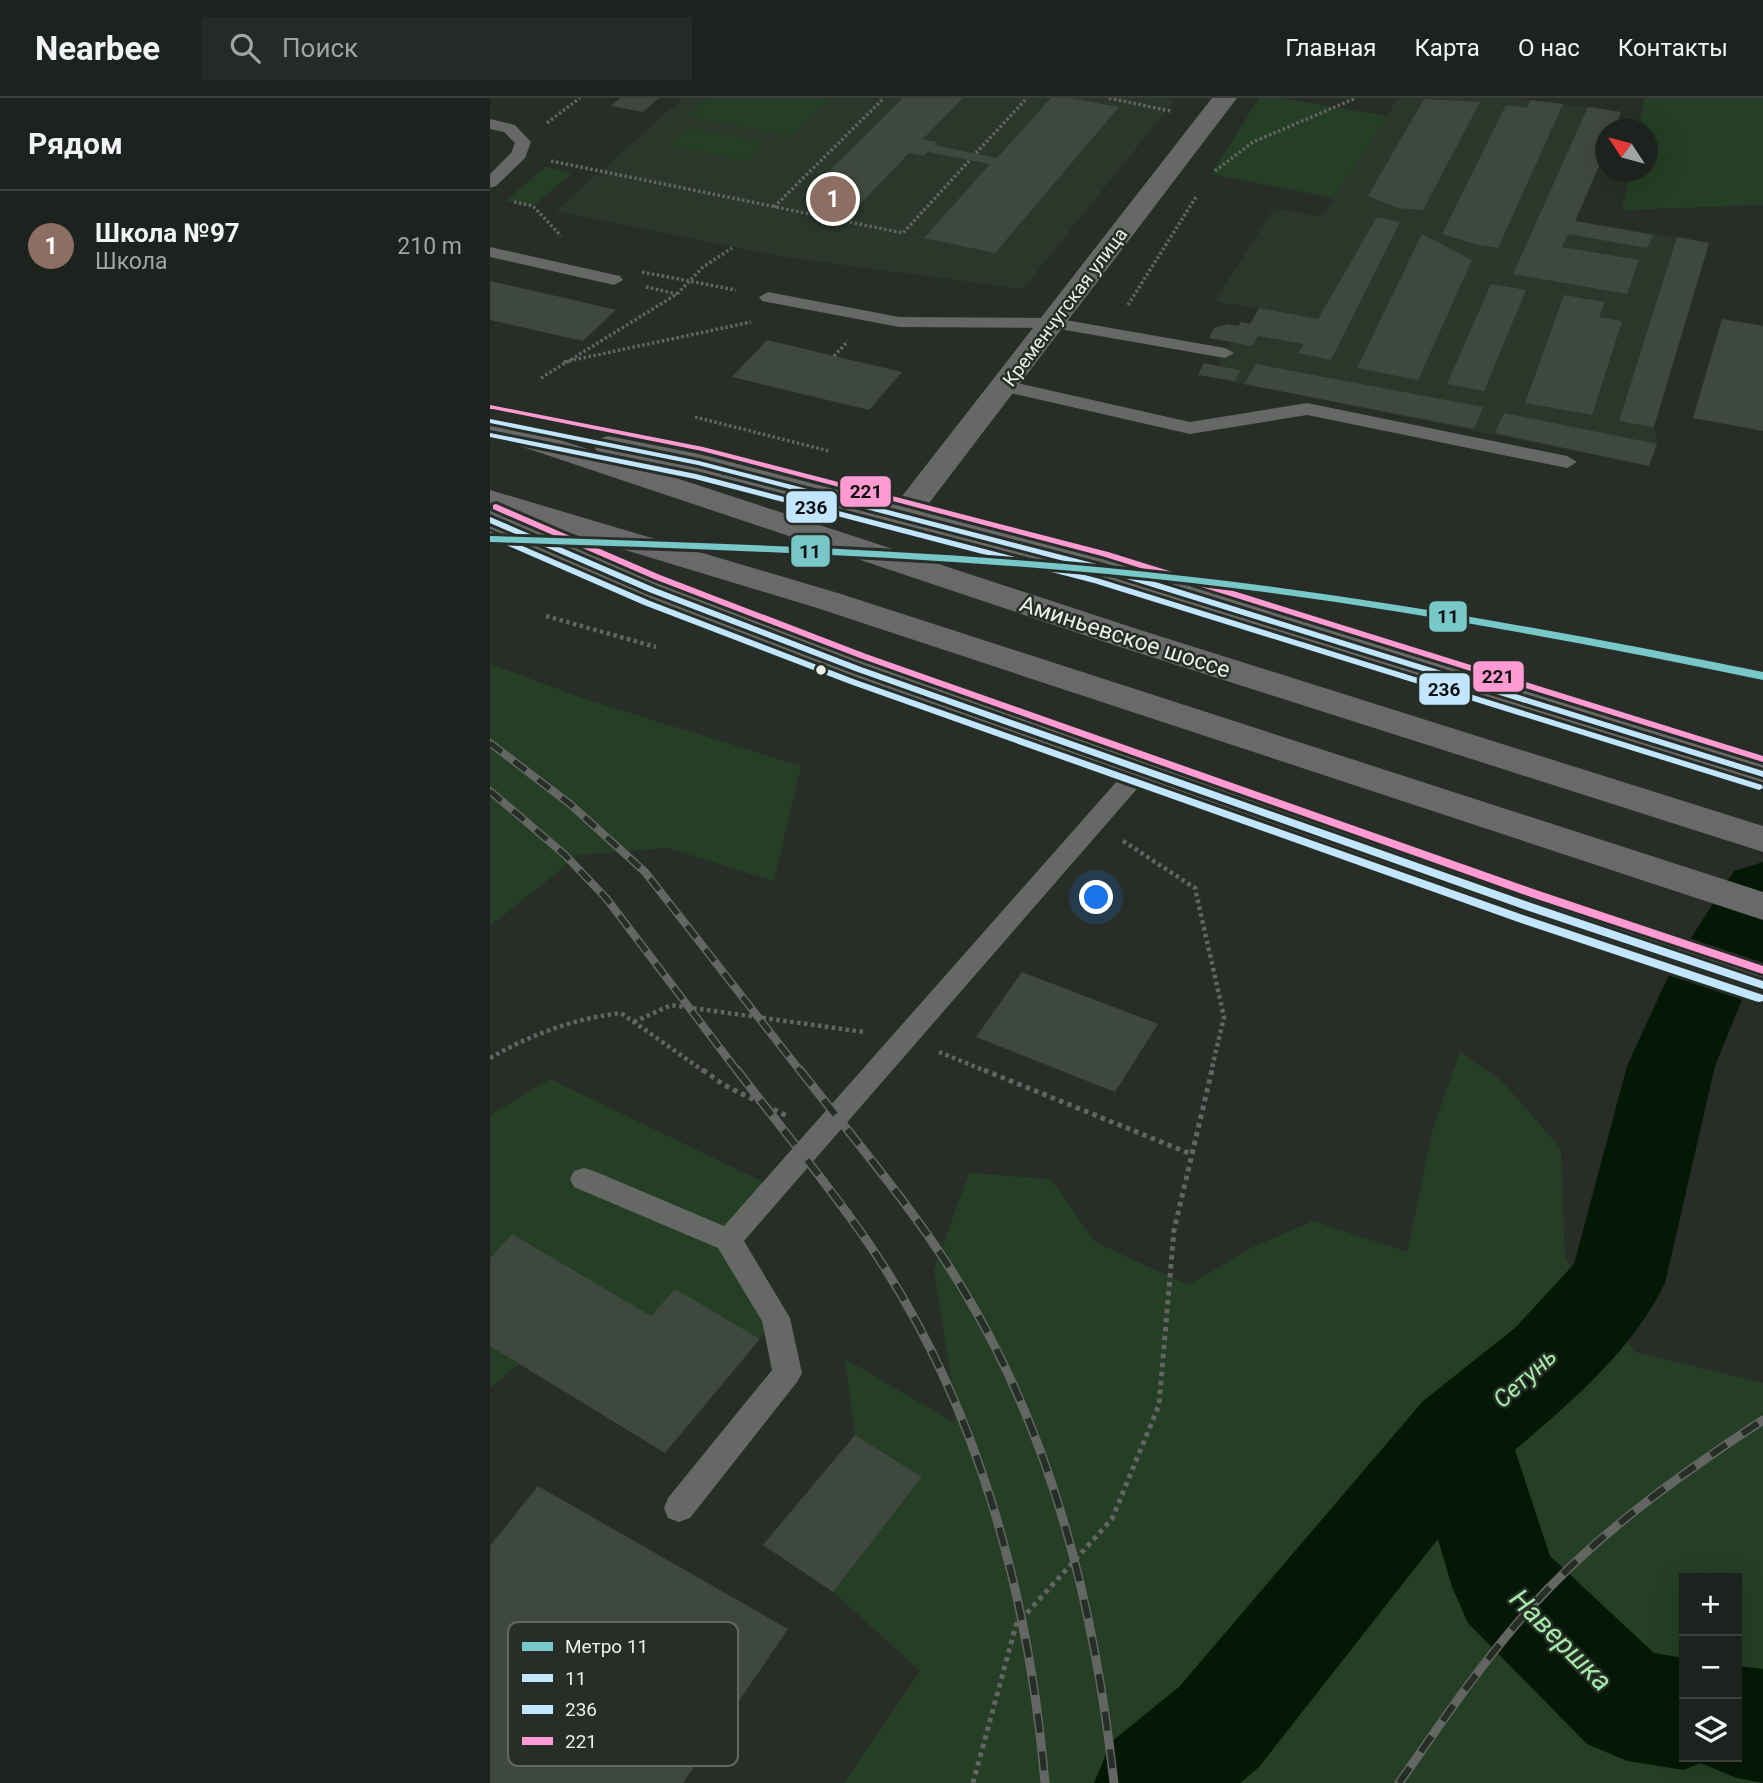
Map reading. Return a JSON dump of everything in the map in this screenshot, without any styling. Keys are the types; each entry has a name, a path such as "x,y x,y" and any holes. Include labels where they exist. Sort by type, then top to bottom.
{"main road":[{"path":"490,421 699,463 1101,568 1763,774"},
{"name":"Аминьевское шоссе","path":"490,426 848,547 1593,787 1763,839"},
{"path":"490,499 856,609 1251,737 1566,844 1763,906"}],"street":[{"name":"Кременчугская улица","path":"903,516 1225,98"},
{"path":"490,520 652,590 832,659 1530,908 1763,985"}],"lane":[{"path":"490,124 509,128 523,142 519,155 490,183"},
{"path":"490,252 614,280"},
{"path":"768,297 899,322 1054,323 1225,353"},
{"path":"1004,386 1190,428 1307,409 1567,462"},
{"path":"728,1240 1141,769"},
{"path":"584,1179 728,1240 776,1318 787,1373 679,1508"}],"path":[{"path":"523,142 580,98"},
{"path":"774,207 884,98"},
{"path":"976,153 1027,98"},
{"path":"1109,98 1167,110"},
{"path":"1218,163 1211,174 1253,142 1356,98"},
{"path":"544,159 903,233 970,161"},
{"path":"1111,333 1198,194"},
{"path":"506,201 533,206 562,237"},
{"path":"541,378 677,294 703,267 732,248"},
{"path":"614,280 647,271 738,290"},
{"path":"564,362 764,319"},
{"path":"695,417 829,451"},
{"path":"546,616 656,648"},
{"path":"974,1783 1016,1625 1112,1519 1159,1405 1174,1230 1224,1017 1195,888 1095,822"},
{"path":"634,1022 671,1005 905,1038 1191,1154"},
{"path":"490,1058 532,1033 587,1016 621,1013 724,1085 821,1133"}],"shaded area":[{"path":"683,98 1169,98 1174,101 1023,289 784,257 556,211"},
{"path":"1398,98 1515,98 1621,112 1618,119 1595,119 1595,174 1576,221 1709,243 1654,427 1657,444 1649,466 1198,375 1204,363 1218,366 1230,342 1209,338 1214,328 1228,324 1238,326 1241,322 1250,324 1259,309 1215,301 1274,208 1322,217"}],"green space":[{"path":"708,98 831,98 791,136 687,116"},
{"path":"1259,98 1281,98 1387,116 1334,198 1211,174"},
{"path":"1644,98 1763,98 1763,205 1622,210 1628,182 1658,182 1658,119 1640,119"},
{"path":"688,128 766,143 747,161 669,145"},
{"path":"545,167 572,173 533,206 506,201"},
{"path":"490,664 588,700 801,766 774,881 668,848 579,855 490,926"},
{"path":"1460,1052 1502,1081 1561,1149 1565,1259 1635,1352 1763,1383 1763,1783 844,1783 920,1671 833,1592 922,1477 855,1435 845,1359 955,1423 952,1385 934,1270 969,1173 1051,1179 1095,1242 1188,1285 1253,1247 1313,1221 1407,1252 1433,1129"},
{"path":"550,1079 774,1187 728,1240 776,1318 760,1339 675,1290 651,1316 512,1235 490,1258 490,1115"},
{"path":"490,1346 519,1364 490,1388"}],"building":[{"path":"620,98 659,98 643,112 611,106"},
{"path":"903,98 963,98 923,139 937,142 934,145 997,158 1051,98 1070,98 1119,107 995,253 924,238 990,164 928,152 924,156 909,153 861,203 808,192"},
{"path":"1424,99 1480,102 1423,210 1398,208 1368,196"},
{"path":"1530,100 1563,104 1498,248 1442,234 1506,105 1527,108"},
{"path":"1588,107 1621,112 1618,119 1595,119 1595,175 1575,221 1653,235 1647,248 1568,234 1562,247 1639,260 1627,294 1513,274"},
{"path":"1377,217 1400,222 1331,360 1298,353 1304,344 1258,336 1252,346 1209,338 1214,328 1228,324 1238,326 1241,322 1250,324 1259,308 1318,319"},
{"path":"1422,234 1472,260 1418,380 1357,368"},
{"path":"1677,237 1709,243 1654,427 1619,421"},
{"path":"490,281 616,310 583,341 490,320"},
{"path":"1491,284 1526,290 1484,391 1447,384"},
{"path":"1564,295 1605,302 1599,317 1622,321 1592,415 1525,403"},
{"path":"1722,319 1763,326 1763,431 1693,418"},
{"path":"767,340 902,372 869,410 732,377"},
{"path":"1204,363 1241,370 1235,381 1198,375"},
{"path":"1256,364 1483,407 1474,429 1244,384"},
{"path":"1504,413 1657,444 1649,466 1495,433"},
{"path":"1022,972 1158,1024 1115,1092 976,1037"},
{"path":"512,1234 651,1316 675,1289 760,1339 665,1453 490,1346 490,1258"},
{"path":"855,1435 922,1477 833,1592 763,1545"},
{"path":"538,1486 788,1629 738,1702 738,1622 508,1622 508,1766 695,1766 683,1783 490,1783 490,1546"}],"waterway":[{"name":"Сетунь","path":"1459,1434 1550,1359 1617,1283 1671,1066 1703,989 1763,892"},
{"name":"Сетунь","path":"1152,1783 1219,1727 1459,1434"},
{"name":"Навершка","path":"1459,1434 1506,1587 1627,1705 1679,1713"},
{"name":"Навершка","path":"1742,1723 1763,1726"}],"railway":[{"path":"490,743 570,804 645,872 801,1072"},
{"path":"490,791 565,855 606,898 738,1072"},
{"path":"737,1070 869,1244 907,1305 940,1368 968,1434 992,1502 1011,1571 1026,1641 1045,1783"},
{"path":"800,1070 885,1178 946,1262 996,1348 1023,1407 1066,1528 1082,1591 1106,1719 1114,1783"},
{"path":"1399,1783 1489,1658 1528,1611 1573,1564 1652,1498 1763,1420"}],"metro line":[{"name":"11","path":"490,539 877,554 1108,571 1273,590 1437,614 1763,676"}],"transit line":[{"name":"221","path":"493,407 703,449 1105,554 1763,759"},
{"name":"11","path":"490,421 699,463 1101,568 1763,774"},
{"name":"236","path":"490,435 696,477 1097,581 1759,787"},
{"name":"221","path":"496,507 657,577 863,656 1535,894 1763,970"},
{"name":"11","path":"490,520 652,590 858,669 1530,907 1763,985"},
{"name":"236","path":"490,535 647,603 853,682 1525,920 1759,998"}],"place":[{"name":"Школа №97","path":"833,199"}]}
